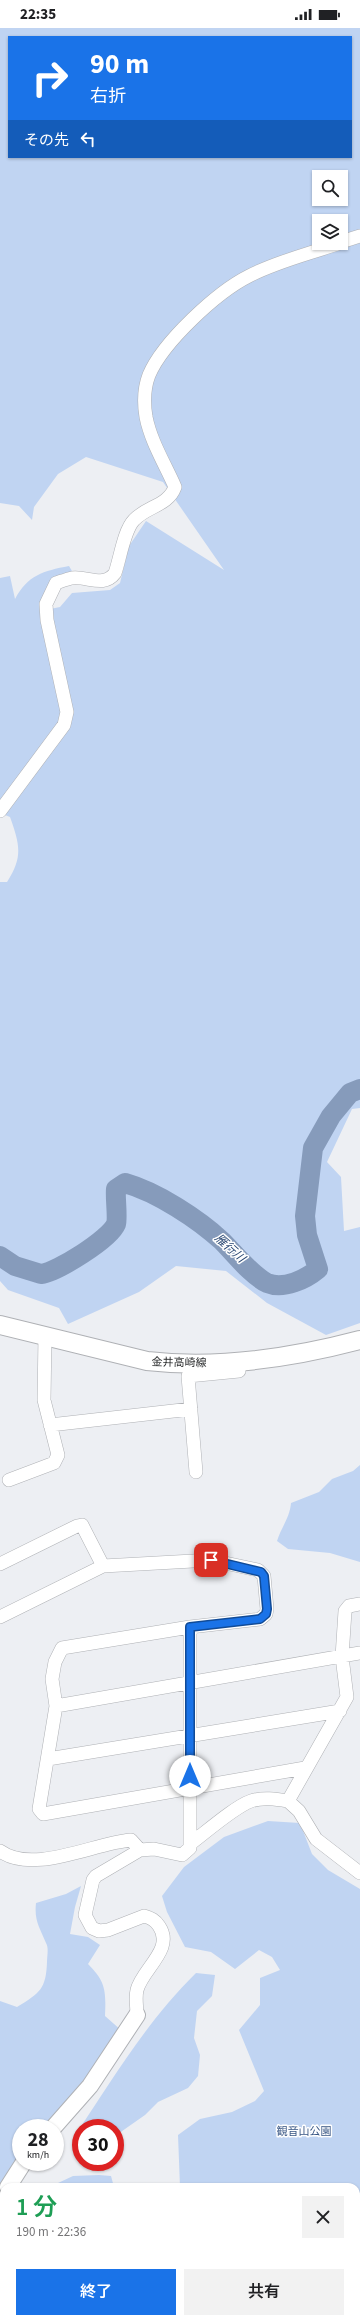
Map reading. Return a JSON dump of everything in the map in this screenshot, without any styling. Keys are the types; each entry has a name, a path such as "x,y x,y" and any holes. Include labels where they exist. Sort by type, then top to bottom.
{"main road":[{"name":"金井高崎線","path":"0,1325 147,1361 189,1364 284,1357 360,1340"}],"street":[{"path":"348,240 360,236"},
{"path":"0,810 64,725 68,712 47,620 46,604 56,582 73,578 105,581 112,578 128,530 134,520 171,497 175,487 151,436 145,394 149,375 179,332 202,310 247,276 288,259 317,250"},
{"path":"9,1480 54,1463 58,1459 44,1400 45,1336"},
{"path":"196,1472 188,1376 239,1371 239,1361"},
{"path":"50,1425 191,1410"},
{"path":"0,1564 77,1526 82,1525 103,1566"},
{"path":"0,1617 103,1566 211,1560 258,1570 264,1576 267,1609 264,1617 190,1627 62,1648 55,1662 52,1679 56,1706 39,1809 43,1814 190,1790 306,1768"},
{"path":"288,1801 340,1711 348,1692 342,1657 345,1611 349,1606 360,1604"},
{"path":"61,2119 90,2086 137,2015 137,1990 144,1975 161,1950 164,1941 163,1933 156,1922 150,1917 144,1916 108,1930 99,1931 92,1928 85,1915 92,1885 96,1876 140,1850 154,1848 182,1855 188,1851 190,1844 190,1627"},
{"path":"56,1706 360,1653"},
{"path":"48,1759 190,1737 340,1711"},
{"path":"190,1844 219,1821 251,1802 268,1799 288,1801 299,1811 316,1839 360,1873"},
{"path":"0,1851 10,1858 62,1858 116,1841 131,1840 140,1850"},
{"path":"11,2183 18,2171"}],"green space":[{"path":"0,28 360,28 360,1108 352,1109 327,1162 341,1177 344,1231 360,1227 360,1323 326,1335 267,1303 226,1271 176,1266 139,1292 68,1324 59,1308 8,1290 0,1281 0,882 7,882 16,865 18,858 18,843 10,817 0,813 0,578 10,576 15,599 25,584 37,575 69,566 72,571 51,579 40,611 60,607 72,593 110,590 120,583 129,546 146,521 224,570 163,482 86,457 58,474 34,507 32,520 19,506 0,503"},
{"path":"360,1465 360,1562 330,1553 288,1549 277,1541 289,1513 291,1503 319,1492 332,1479 353,1471"},
{"name":"観音山公園","path":"268,1821 300,1823 312,1854 328,1870 360,1889 360,2183 180,2183 178,2135 200,2119 232,2112 255,2101 264,2091 239,2030 260,2005 260,1978 280,1970 272,1957 259,1950 235,1969 211,1952 185,1947 167,1912 162,1896 184,1867 224,1837"},
{"path":"81,1886 70,1934 88,1937 100,1945 88,1964 94,1970 104,1987 105,2016 122,2031 83,2085 52,2119 12,2119 12,2171 4,2183 0,2183 0,2001 17,2007 36,1994 43,1984 48,1950 37,1920 36,1903 66,1894"},
{"path":"196,1973 215,1975 212,1996 197,2011 194,2038 200,2055 198,2076 188,2088 158,2102 145,2115 124,2130 124,2119 86,2119 146,2031 178,1991"},
{"path":"73,2176 111,2176 113,2183 58,2183"}],"waterway":[{"name":"雁行川","path":"0,1256 15,1266 41,1274 49,1272 82,1254 104,1238 116,1224 116,1189 125,1183 150,1193 189,1215 222,1241 249,1269 267,1283 280,1285 301,1280 318,1269 307,1235 305,1216 313,1148 331,1116 350,1093 360,1089"}],"route":[{"path":"190,1776 190,1627 260,1619 264,1617 267,1609 264,1576 261,1572 258,1570 211,1560"}]}
